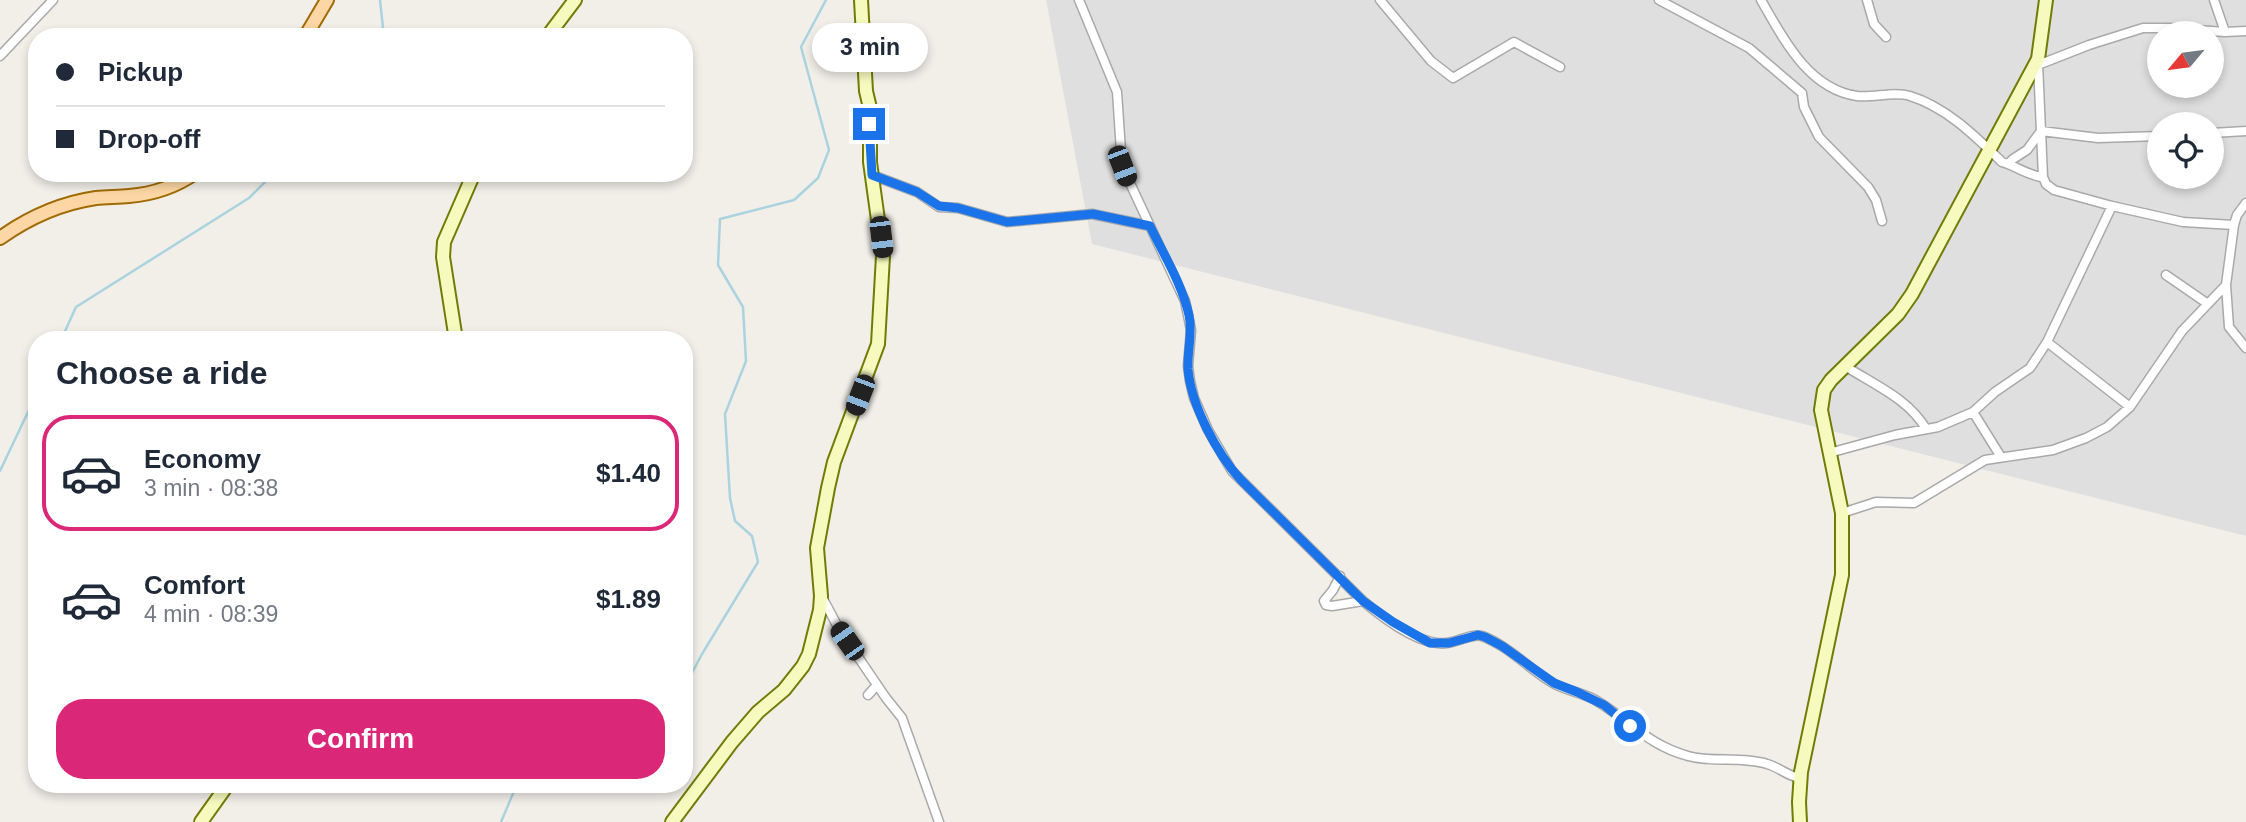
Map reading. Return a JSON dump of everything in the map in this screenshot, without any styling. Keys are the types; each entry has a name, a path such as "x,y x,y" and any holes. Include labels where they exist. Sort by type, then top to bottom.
{"main road":[{"path":"310,28 327,0"},
{"path":"554,28 575,0"},
{"path":"672,822 735,738 758,712 784,690 803,666 814,641 821,596 817,548 828,488 834,461 878,344 883,256 869,141 870,108 866,90 861,0"},
{"path":"1800,822 1800,778 1841,587 1842,513 1822,418 1822,396 1828,383 1906,305 1988,148 2038,62 2046,0"},
{"path":"0,238 13,228 56,208 95,198 162,191 178,182"},
{"path":"455,331 443,257 444,242 470,182"},
{"path":"201,822 222,793"}],"street":[{"path":"0,56 53,0"},
{"path":"1079,0 1117,92 1122,166 1185,302 1191,330 1188,366 1194,398 1208,430 1232,471 1363,601 1430,643 1449,643 1478,635 1485,637 1554,683 1604,705 1640,734 1662,747 1691,757 1740,759 1767,764 1790,777 1800,778"},
{"path":"1380,0 1431,61 1453,78 1514,41 1560,67"},
{"path":"1659,0 1749,48 1802,93 1804,107 1819,137 1868,187 1876,200 1882,221"},
{"path":"1761,0 1806,68 1831,89 1852,96 1866,97 1904,94 1929,103 1948,115 2002,162 2020,167 2034,177 2043,177"},
{"path":"1867,0 1874,24 1886,37"},
{"path":"2214,0 2225,33"},
{"path":"2234,225 2183,222 2054,190 2046,184 2043,177 2038,62 2143,28 2225,33 2246,31"},
{"path":"2008,164 2027,150 2041,131"},
{"path":"2041,131 2098,138 2147,136"},
{"path":"2224,132 2246,131"},
{"path":"872,175 917,192 939,206 958,208 1007,222 1093,214 1150,226"},
{"path":"2246,203 2234,225 2227,285 2229,327 2246,348"},
{"path":"1829,453 1926,429 1973,412 1995,392 2030,368 2047,342 2112,206"},
{"path":"2166,275 2208,304"},
{"path":"1842,513 1876,502 1905,505 1920,502 1985,460 2066,446 2107,427 2130,407 2169,346 2227,285"},
{"path":"2047,342 2130,407"},
{"path":"1845,366 1910,407 1926,429"},
{"path":"1973,412 2001,457"},
{"path":"1340,576 1324,601 1326,605 1363,601"},
{"path":"821,596 839,629 902,718 939,822"},
{"path":"868,695 877,685"}],"shaded area":[{"path":"1046,0 2246,0 2246,536 1092,244"}],"waterway":[{"path":"380,0 383,28"},
{"path":"693,671 758,562 752,536 735,521 730,498 725,414 746,361 743,307 718,265 720,219 794,200 818,178 829,150 801,47 826,0"},
{"path":"65,331 76,307 249,198 265,182"},
{"path":"0,471 28,412"},
{"path":"501,822 513,793"}],"route":[{"path":"869,124 872,175 917,192 944,208 958,208 1007,222 1093,214 1150,226 1190,317 1188,366 1194,398 1208,430 1232,471 1376,612 1430,643 1449,643 1478,635 1485,637 1554,683 1604,705 1630,726"}]}
